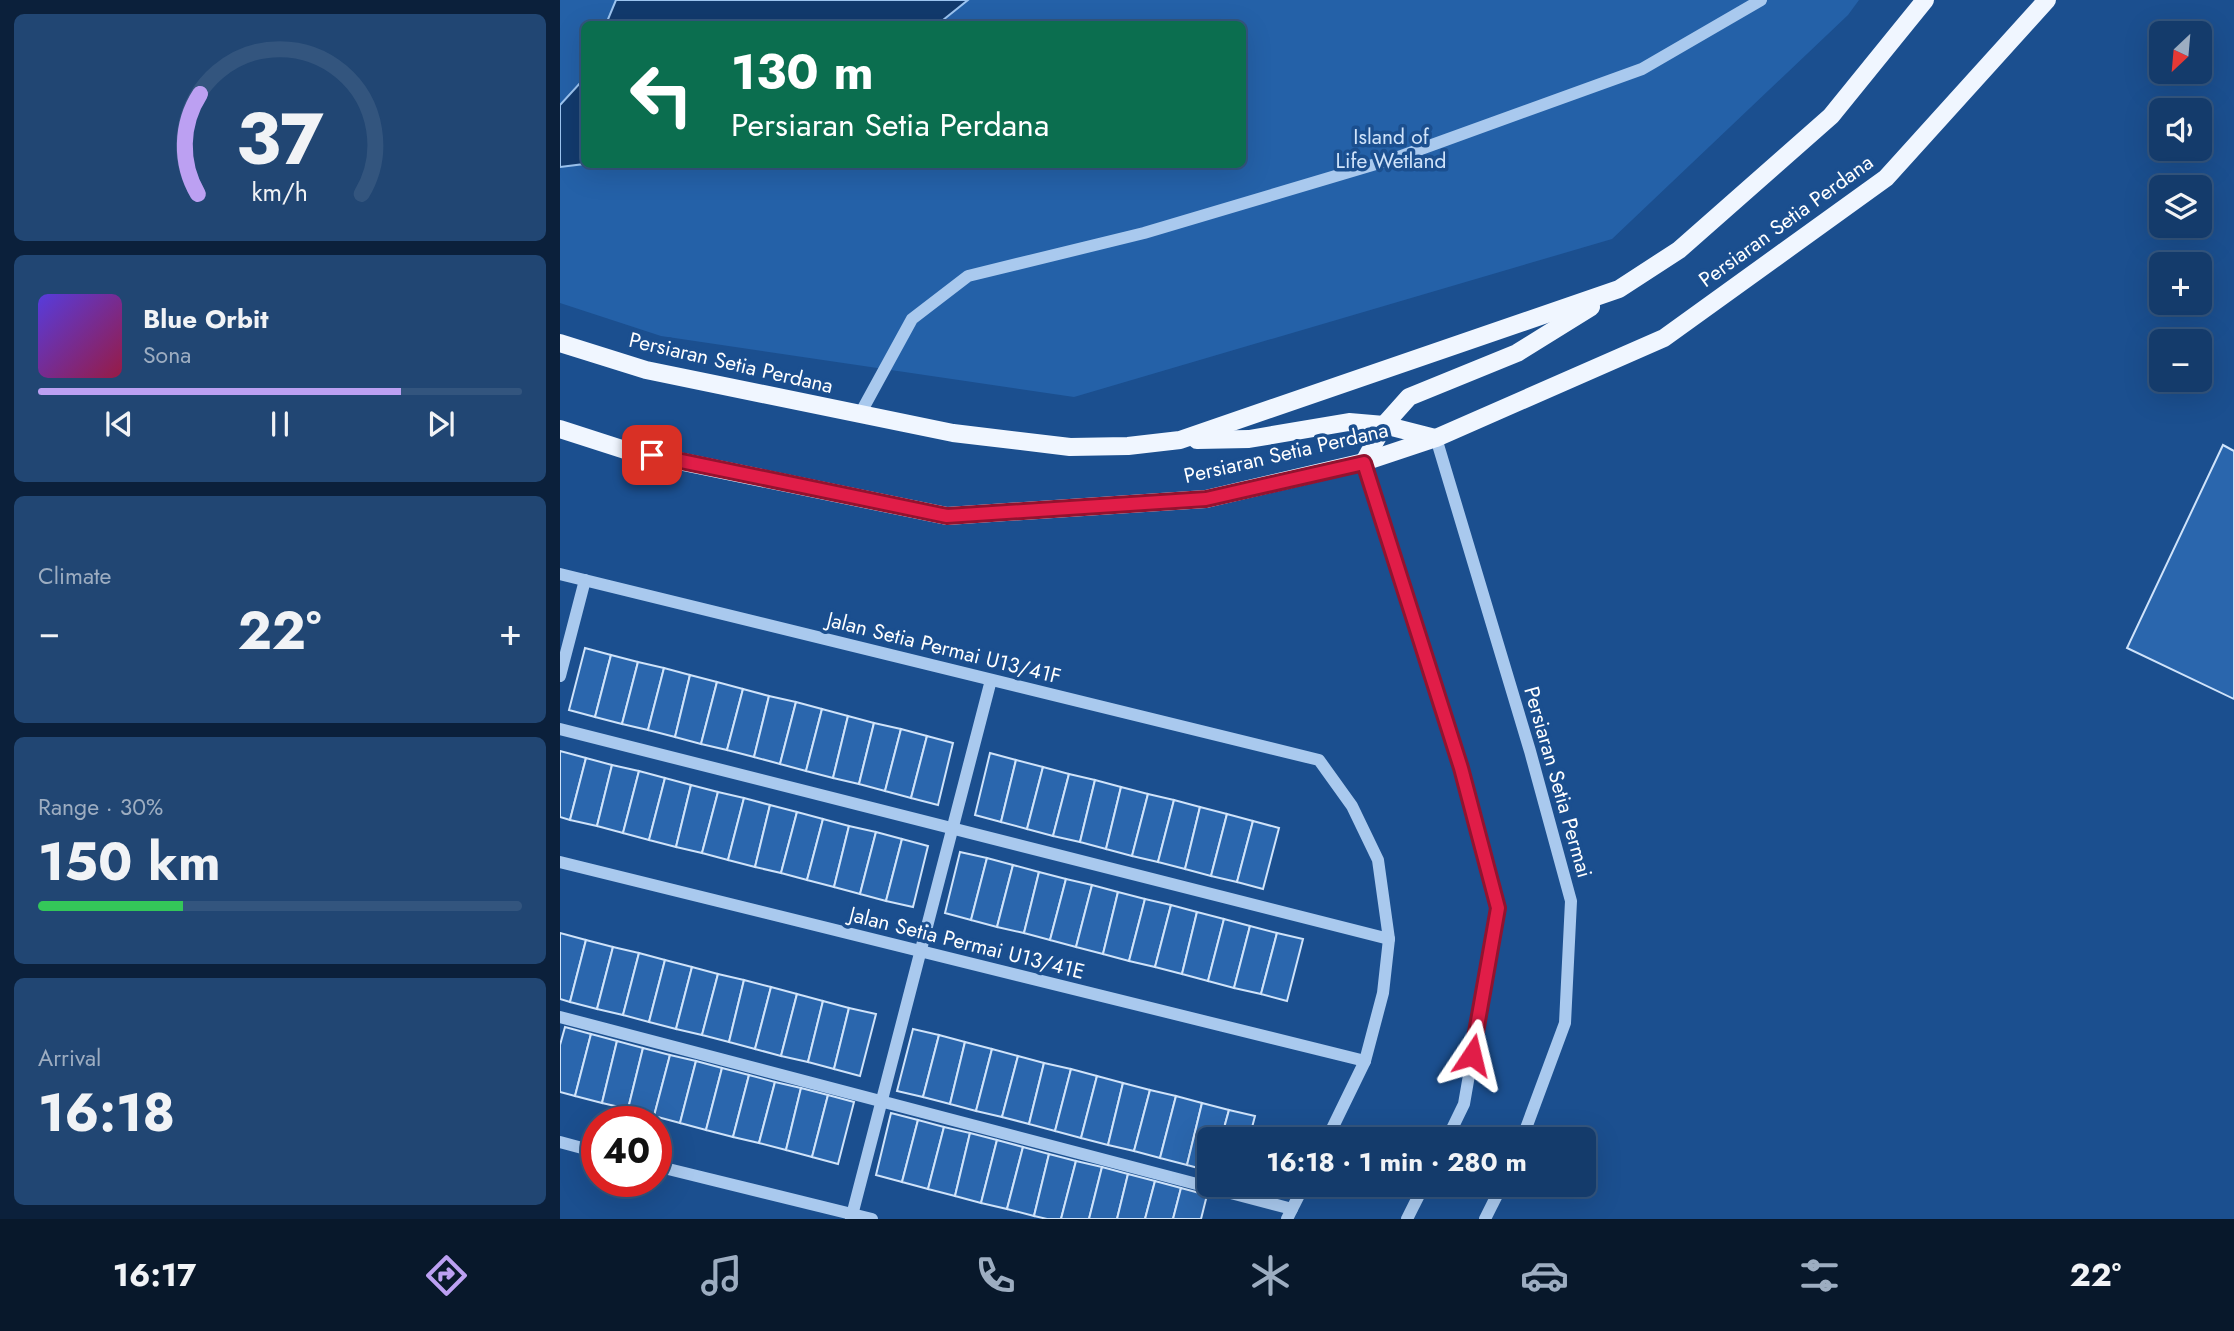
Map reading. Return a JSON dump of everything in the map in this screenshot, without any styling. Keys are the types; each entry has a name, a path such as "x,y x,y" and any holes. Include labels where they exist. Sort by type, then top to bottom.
{"main road":[{"name":"Persiaran Setia Perdana","path":"560,343 646,370 953,433 1070,447 1128,446 1180,440 1619,289 1678,250 1830,116 1925,0"},
{"name":"Persiaran Setia Perdana","path":"560,429 625,450 947,516 1206,499 1364,463 1436,438 1664,338 1886,177 2047,0"},
{"path":"1364,463 1384,425 1409,397 1517,353 1619,289"},
{"path":"1180,440 1249,439 1349,422 1384,425 1436,438"}],"street":[{"path":"860,414 912,319 968,276 1144,233 1396,158 1642,69 1761,0"},
{"name":"Persiaran Setia Permai","path":"1436,438 1530,751 1571,901 1565,1023 1526,1127"},
{"path":"1364,463 1461,768 1498,908 1464,1104 1453,1127"},
{"name":"Jalan Setia Permai U13/41F","path":"560,574 1319,760 1352,806 1378,860 1389,939"},
{"path":"560,676 585,580"},
{"path":"851,1217 991,680"},
{"path":"560,729 1389,939 1383,993 1365,1062 1332,1127"},
{"name":"Jalan Setia Permai U13/41E","path":"560,862 1365,1062"},
{"path":"560,1017 882,1101 1290,1214 1298,1197"},
{"path":"560,1143 581,1148"},
{"path":"672,1170 851,1217 872,1219"},
{"path":"1407,1219 1418,1197"},
{"path":"1485,1219 1496,1197"}],"green space":[{"name":"Island of Life Wetland","path":"560,0 1859,0 1848,15 1612,239 1074,397 661,336 560,303"}],"shaded area":[{"path":"616,0 968,0 942,21 607,21"},
{"path":"581,82 581,164 560,167 560,105"}],"building":[{"path":"2223,445 2234,451 2234,699 2127,648"},
{"path":"585,648 611,655 595,717 569,710"},
{"path":"611,655 638,662 622,724 595,717"},
{"path":"638,662 664,668 648,730 622,724"},
{"path":"664,668 690,675 675,737 648,730"},
{"path":"690,675 717,682 701,744 675,737"},
{"path":"717,682 743,689 727,750 701,744"},
{"path":"743,689 769,696 754,757 727,750"},
{"path":"769,696 796,702 780,764 754,757"},
{"path":"796,702 822,709 806,771 780,764"},
{"path":"822,709 848,716 833,778 806,771"},
{"path":"848,716 874,723 859,784 833,778"},
{"path":"874,723 901,729 885,791 859,784"},
{"path":"901,729 927,736 911,798 885,791"},
{"path":"927,736 953,743 938,805 911,798"},
{"path":"560,751 586,758 570,820 560,817"},
{"path":"990,753 1016,760 1001,822 975,815"},
{"path":"586,758 612,765 597,826 570,820"},
{"path":"1016,760 1043,767 1027,829 1001,822"},
{"path":"612,765 639,771 623,833 597,826"},
{"path":"1043,767 1069,774 1053,836 1027,829"},
{"path":"639,771 665,778 649,840 623,833"},
{"path":"1069,774 1095,780 1080,842 1053,836"},
{"path":"665,778 691,785 676,847 649,840"},
{"path":"1095,780 1121,787 1106,849 1080,842"},
{"path":"691,785 718,792 702,853 676,847"},
{"path":"1121,787 1148,794 1132,856 1106,849"},
{"path":"718,792 744,798 728,860 702,853"},
{"path":"1148,794 1174,800 1158,862 1132,856"},
{"path":"744,798 770,805 755,867 728,860"},
{"path":"1174,800 1200,807 1185,869 1158,862"},
{"path":"770,805 797,812 781,873 755,867"},
{"path":"1200,807 1227,814 1211,876 1185,869"},
{"path":"797,812 823,819 807,880 781,873"},
{"path":"1227,814 1253,821 1237,882 1211,876"},
{"path":"823,819 849,826 834,887 807,880"},
{"path":"1253,821 1279,828 1263,889 1237,882"},
{"path":"849,826 876,832 860,894 834,887"},
{"path":"876,832 902,839 886,901 860,894"},
{"path":"902,839 928,846 913,907 886,901"},
{"path":"960,852 987,858 971,920 945,913"},
{"path":"987,858 1013,865 997,927 971,920"},
{"path":"1013,865 1039,872 1024,933 997,927"},
{"path":"1039,872 1066,879 1050,940 1024,933"},
{"path":"1066,879 1092,885 1076,947 1050,940"},
{"path":"1092,885 1118,892 1103,954 1076,947"},
{"path":"1118,892 1145,899 1129,961 1103,954"},
{"path":"1145,899 1171,905 1155,967 1129,961"},
{"path":"1171,905 1197,912 1182,974 1155,967"},
{"path":"1197,912 1224,919 1208,981 1182,974"},
{"path":"1224,919 1250,926 1234,988 1208,981"},
{"path":"1250,926 1277,933 1261,994 1234,988"},
{"path":"560,933 586,940 570,1002 560,999"},
{"path":"1277,933 1303,939 1287,1001 1261,994"},
{"path":"586,940 613,947 597,1009 570,1002"},
{"path":"613,947 639,953 623,1015 597,1009"},
{"path":"639,953 665,960 649,1022 623,1015"},
{"path":"665,960 692,967 676,1029 649,1022"},
{"path":"692,967 718,974 702,1035 676,1029"},
{"path":"718,974 744,980 729,1042 702,1035"},
{"path":"744,980 771,987 755,1049 729,1042"},
{"path":"771,987 797,994 781,1056 755,1049"},
{"path":"797,994 823,1001 808,1062 781,1056"},
{"path":"823,1001 849,1008 834,1069 808,1062"},
{"path":"849,1008 876,1014 860,1076 834,1069"},
{"path":"565,1027 591,1034 575,1096 560,1092 560,1045"},
{"path":"913,1029 939,1035 923,1097 897,1091"},
{"path":"591,1034 617,1041 602,1103 575,1096"},
{"path":"939,1035 965,1042 950,1104 923,1097"},
{"path":"617,1041 643,1048 629,1106 602,1103"},
{"path":"965,1042 992,1049 976,1111 950,1104"},
{"path":"643,1048 670,1055 657,1106 629,1106"},
{"path":"992,1049 1018,1056 1002,1117 976,1111"},
{"path":"670,1055 696,1061 680,1123 672,1121 672,1106 657,1106"},
{"path":"1018,1056 1044,1063 1029,1124 1002,1117"},
{"path":"696,1061 722,1068 706,1130 680,1123"},
{"path":"1044,1063 1071,1069 1055,1131 1029,1124"},
{"path":"722,1068 749,1075 733,1137 706,1130"},
{"path":"1071,1069 1097,1076 1081,1138 1055,1131"},
{"path":"749,1075 775,1082 759,1143 733,1137"},
{"path":"1097,1076 1123,1083 1108,1145 1081,1138"},
{"path":"775,1082 801,1088 786,1150 759,1143"},
{"path":"1123,1083 1150,1090 1134,1151 1108,1145"},
{"path":"801,1088 828,1095 812,1157 786,1150"},
{"path":"1150,1090 1176,1096 1160,1158 1134,1151"},
{"path":"828,1095 854,1102 838,1164 812,1157"},
{"path":"1176,1096 1202,1103 1187,1165 1160,1158"},
{"path":"1202,1103 1229,1110 1224,1127 1197,1127 1197,1168 1187,1165"},
{"path":"1229,1110 1255,1116 1252,1127 1224,1127"},
{"path":"891,1113 918,1120 902,1182 876,1175"},
{"path":"918,1120 944,1127 928,1189 902,1182"},
{"path":"944,1127 970,1133 955,1196 928,1189"},
{"path":"970,1133 997,1140 981,1203 955,1196"},
{"path":"997,1140 1023,1147 1007,1209 981,1203"},
{"path":"1023,1147 1049,1154 1034,1216 1007,1209"},
{"path":"1049,1154 1076,1161 1061,1219 1034,1216"},
{"path":"1076,1161 1102,1167 1089,1219 1061,1219"},
{"path":"1102,1167 1128,1174 1117,1219 1089,1219"},
{"path":"1128,1174 1155,1181 1145,1219 1117,1219"},
{"path":"1155,1181 1181,1188 1173,1219 1145,1219"},
{"path":"1181,1188 1197,1192 1197,1197 1206,1197 1201,1219 1173,1219"}],"route":[{"path":"652,455 947,516 1206,499 1364,463 1461,768 1498,908 1472,1055"}]}
